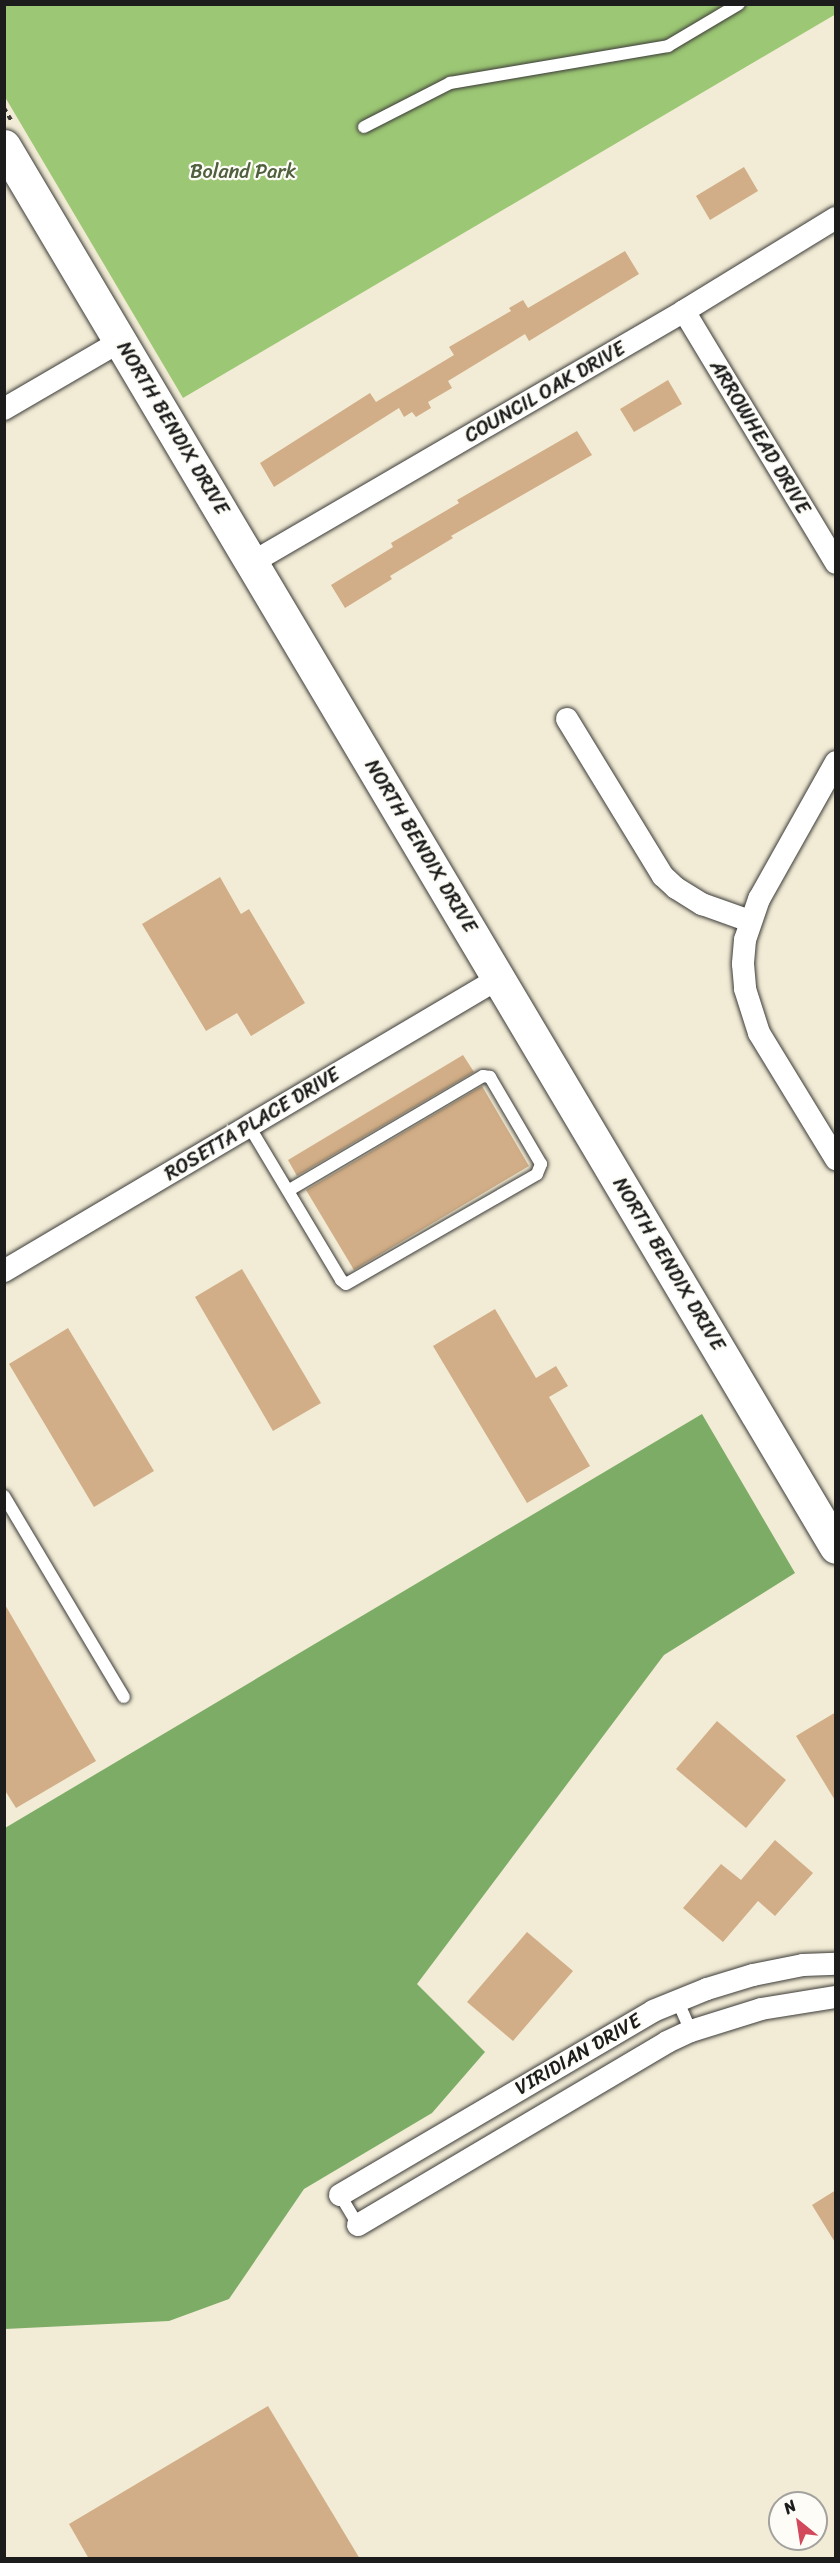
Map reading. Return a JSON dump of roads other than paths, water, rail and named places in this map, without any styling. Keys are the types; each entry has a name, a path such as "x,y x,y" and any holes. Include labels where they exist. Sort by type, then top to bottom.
{"street":[{"name":"NORTH BENDIX DRIVE","path":"4,146 836,1547"},
{"name":"COUNCIL OAK DRIVE","path":"253,562 684,311 836,218"},
{"name":"ARROWHEAD DRIVE","path":"684,311 836,563"},
{"path":"4,409 121,341"},
{"path":"567,718 663,876 676,888 702,904 750,921"},
{"path":"836,762 750,921 742,964 745,989 752,1015 768,1050 836,1159"},
{"name":"ROSETTA PLACE DRIVE","path":"4,1271 500,978"},
{"name":"VIRIDIAN DRIVE","path":"340,2195 614,2032 678,2002 707,1989 753,1975 803,1965 836,1964"},
{"name":"VIRIDIAN DRIVE","path":"358,2225 667,2042 691,2031 761,2009 836,1997"}],"lane":[{"path":"364,127 450,83 668,46 740,4"},
{"path":"249,1126 288,1191 346,1284 537,1174 541,1164 490,1077 483,1076 288,1191"},
{"path":"4,1496 124,1697"},
{"path":"678,2002 691,2031"},
{"path":"340,2195 358,2225"}],"park label":[{"name":"Boland Park","path":"243,171"}]}
